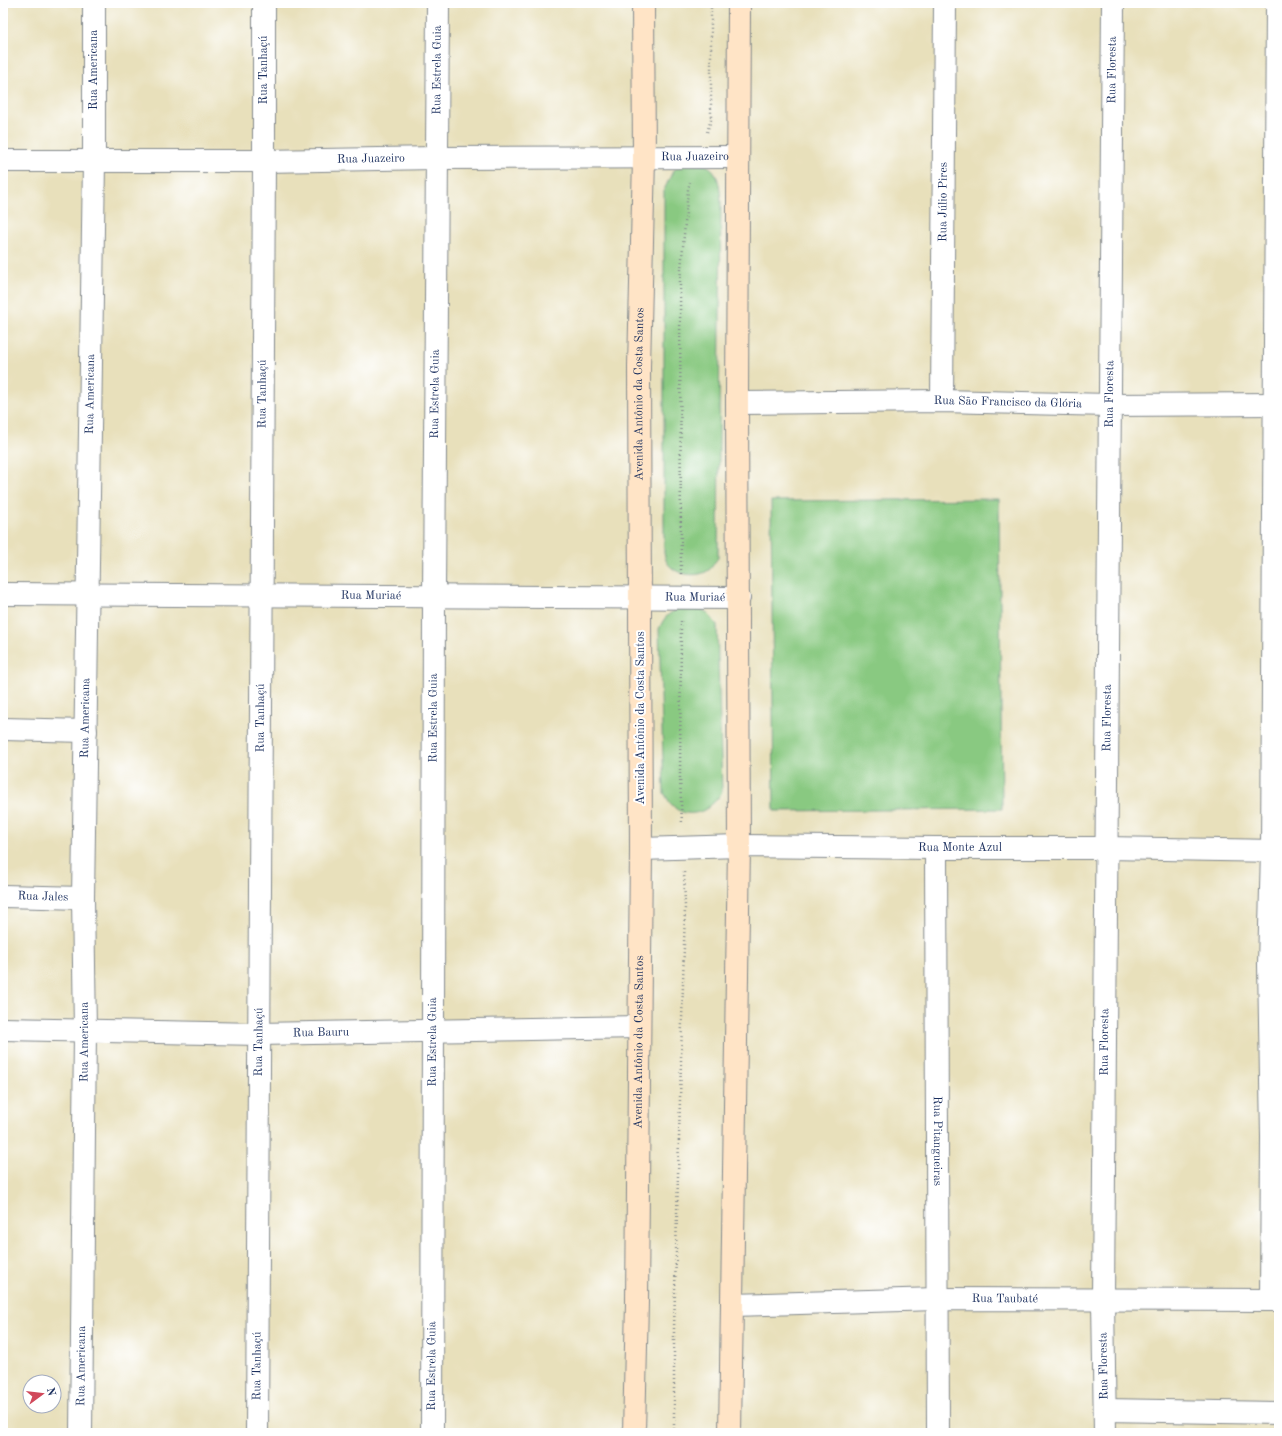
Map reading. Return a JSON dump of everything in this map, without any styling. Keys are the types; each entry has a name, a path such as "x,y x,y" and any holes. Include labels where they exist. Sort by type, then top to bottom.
{"street":[{"name":"Rua Americana","path":"81,1433 85,1030 83,898 94,161 94,3"},
{"name":"Rua Tanhaçú","path":"256,1433 264,3"},
{"name":"Rua Estrela Guia","path":"432,1433 432,1030 438,3"},
{"name":"Avenida Antônio da Costa Santos","path":"634,1433 637,1302 638,1027 641,849 639,366 644,158 643,3"},
{"path":"730,1433 739,846 739,3"},
{"name":"Rua Júlio Pires","path":"942,402 945,3"},
{"name":"Rua Floresta","path":"1105,1433 1103,1300 1113,3"},
{"path":"1275,1300 1274,964 1276,851 1277,3"},
{"name":"Rua Juazeiro","path":"3,161 264,161 436,158 738,157"},
{"name":"Rua São Francisco da Glória","path":"738,403 942,402 1110,405 1277,404"},
{"name":"Rua Muriaé","path":"3,594 739,598"},
{"path":"3,728 86,731"},
{"name":"Rua Monte Azul","path":"641,849 739,846 1106,848 1276,851"},
{"name":"Rua Pitangueiras","path":"936,848 938,1433"},
{"name":"Rua Jales","path":"3,896 83,898"},
{"name":"Rua Bauru","path":"3,1029 259,1034 638,1027"},
{"name":"Rua Taubaté","path":"732,1305 937,1299 1275,1300"},
{"path":"1104,1410 1279,1413"}],"path":[{"path":"706,134 711,120 711,3"},
{"path":"681,581 680,281 688,189 692,175"},
{"path":"681,620 680,778 682,831"},
{"path":"674,1433 674,1329 685,915 684,869"}],"green space":[{"path":"683,163 705,165 710,167 718,180 721,201 718,558 706,572 695,575 678,572 673,569 667,562 664,553 664,190 673,171"},
{"path":"999,499 1002,809 774,811 771,501"},
{"path":"684,607 704,610 717,625 722,792 708,808 692,813 677,810 670,803 664,793 659,629 663,620 668,615"}]}
